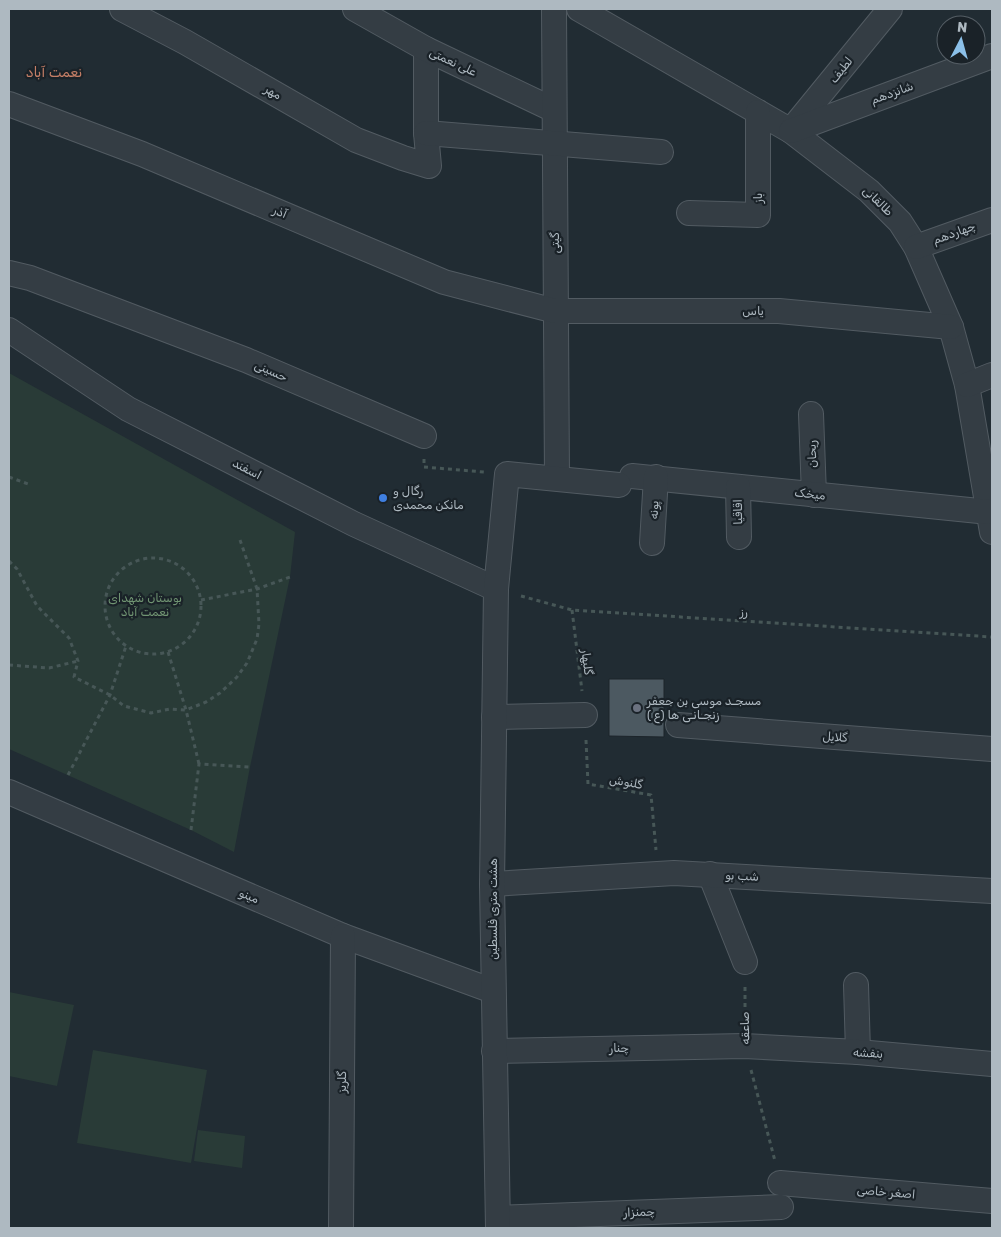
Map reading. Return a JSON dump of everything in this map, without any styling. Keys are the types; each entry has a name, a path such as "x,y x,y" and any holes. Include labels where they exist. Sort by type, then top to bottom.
{"street":[{"name":"مهر","path":"122,9 356,140 429,166 426,133"},
{"name":"علی نعمتی","path":"354,9 426,49 554,110"},
{"name":"گیتی","path":"554,9 557,478"},
{"name":"طالقانی","path":"579,9 791,131 869,191 900,222 916,247 951,327 967,384 983,430 990,522"},
{"name":"لطیف","path":"791,131 890,9"},
{"path":"426,49 426,133 661,152"},
{"name":"شانزدهم","path":"791,131 992,56"},
{"name":"آذر","path":"9,104 142,154 444,282 555,311"},
{"name":"باز","path":"689,213 758,215 758,112"},
{"name":"چهاردهم","path":"916,247 992,220"},
{"name":"حسینی","path":"9,274 30,278 246,360 424,436"},
{"name":"یاس","path":"555,311 779,311 951,327"},
{"name":"اسفند","path":"9,330 128,408 354,524 496,589"},
{"path":"967,384 992,375"},
{"name":"ریحان","path":"811,414 814,495"},
{"name":"میخک","path":"506,474 626,480 656,478 814,495 990,522"},
{"name":"هشت متری فلسطین","path":"498,1223 492,884 496,589 506,474"},
{"name":"پونه","path":"652,543 656,478"},
{"name":"اقاقیا","path":"738,487 739,537"},
{"path":"494,717 585,715"},
{"name":"گلایل","path":"678,725 992,748"},
{"name":"مینو","path":"9,792 343,936 493,991"},
{"name":"شب بو","path":"492,884 658,874 710,874 992,891"},
{"path":"710,874 745,962"},
{"name":"گلریز","path":"341,1228 343,936"},
{"path":"856,985 858,1052"},
{"name":"چنار","path":"494,1051 744,1046"},
{"name":"بنفشه","path":"744,1046 858,1052 992,1064"},
{"name":"اصغر خاصی","path":"780,1183 992,1200"},
{"name":"چمنزار","path":"498,1223 781,1207"}],"path":[{"path":"424,436 424,467 506,474"},
{"path":"9,477 28,484"},
{"path":"9,561 17,569 37,606 69,638 78,661 74,677 110,695 124,706 151,713 170,709 186,710 206,702 220,693 238,677 247,664 256,639 259,624 257,589 240,540"},
{"path":"159,558 174,562 188,572 197,585 201,600 200,617 194,632 183,644 168,652 154,654 139,653 126,646 114,635 106,621 104,605 108,589 116,575 128,565 142,559 159,558"},
{"path":"201,600 257,589 290,577"},
{"name":"رز","path":"496,589 572,610 992,637"},
{"name":"گلبهار","path":"572,610 585,715"},
{"path":"68,775 110,695 126,646"},
{"path":"168,652 186,710 198,764 191,830"},
{"path":"9,665 49,668 78,661"},
{"name":"گلنوش","path":"585,715 588,784 651,796 658,874"},
{"path":"198,764 250,767"},
{"name":"صاعقه","path":"745,962 744,1046 780,1183"}],"green space":[{"name":"بوستان شهدای نعمت آباد","path":"9,373 295,532 290,577 234,852 191,830 9,749"},
{"path":"9,992 74,1005 57,1086 9,1076"},
{"path":"93,1050 207,1070 191,1163 77,1143"},
{"path":"198,1130 245,1136 242,1168 194,1161"}],"building":[{"name":"مسجـد موسی بن جعفر ( ع) زنجـانـی ها","path":"609,679 664,679 664,737 609,736"}],"place":[{"name":"رگال و مانکن محمدی","path":"383,498"},
{"name":"مسجـد موسی بن جعفر ( ع) زنجـانـی ها","path":"637,708"}],"district":[{"name":"نعمت آباد","path":"54,72"}]}
